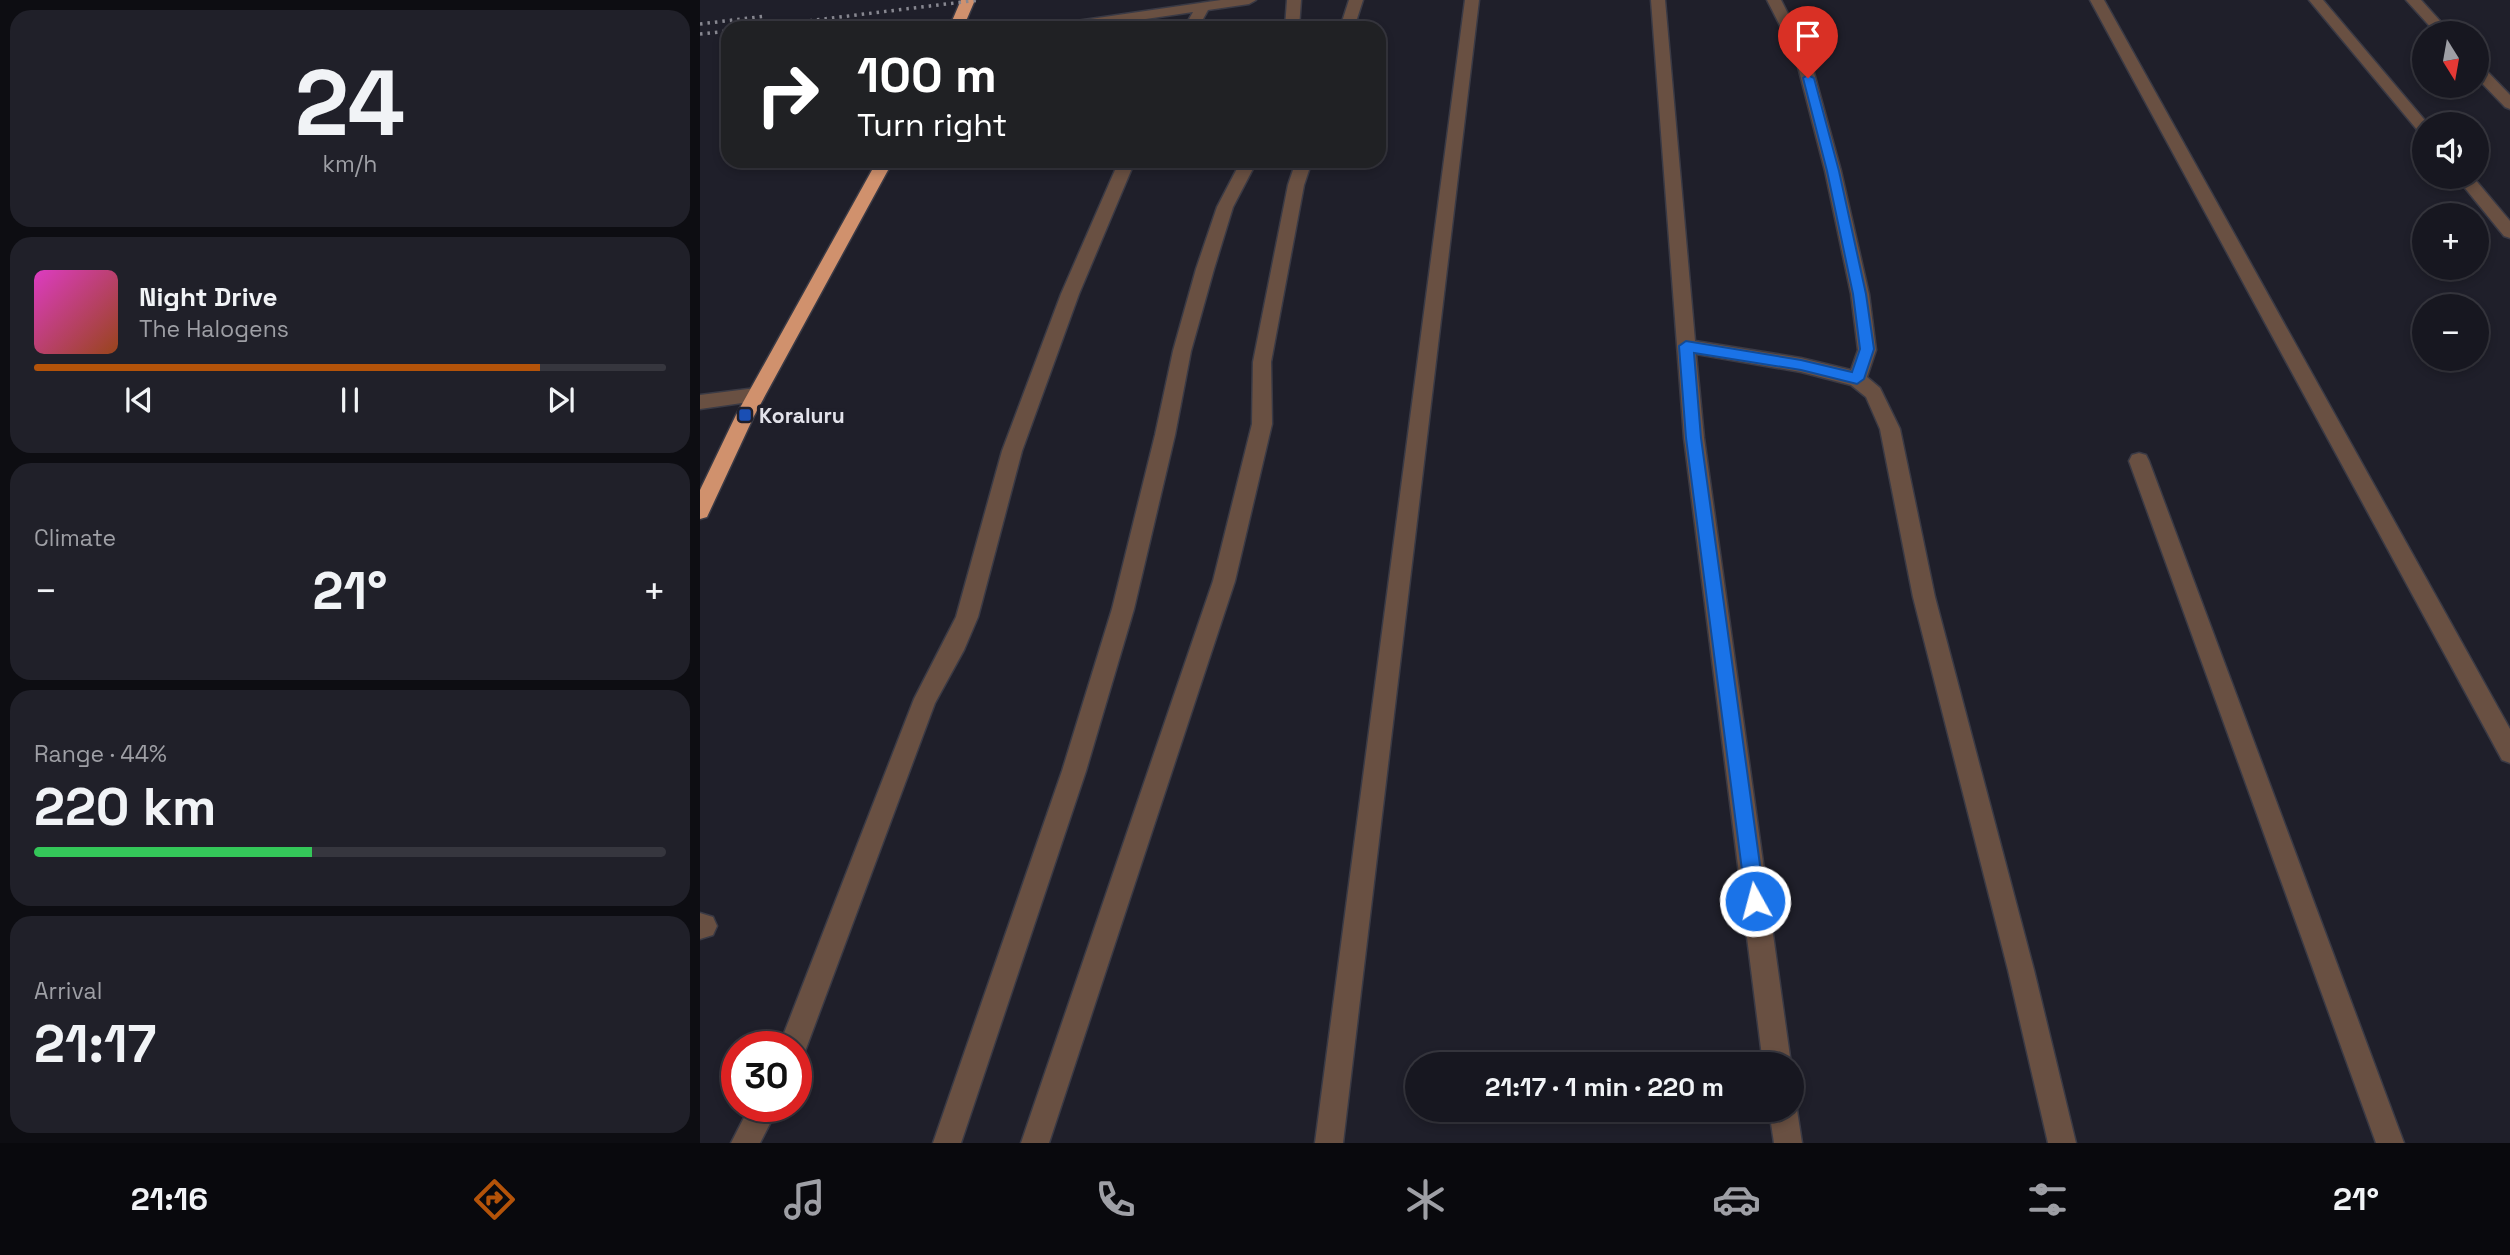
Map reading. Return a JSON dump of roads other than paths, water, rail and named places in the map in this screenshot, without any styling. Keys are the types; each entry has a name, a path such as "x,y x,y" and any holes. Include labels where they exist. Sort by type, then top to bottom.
{"highway":[{"path":"959,21 968,0"},
{"path":"700,511 756,395 881,168"}],"street":[{"path":"1128,21 1249,0"},
{"path":"1293,21 1294,0"},
{"path":"1349,21 1356,0"},
{"path":"1329,1143 1472,0"},
{"path":"1658,0 1694,438 1775,1052"},
{"path":"1774,0 1802,55 1833,171 1860,294 1867,349 1857,379"},
{"path":"2097,0 2510,752"},
{"path":"2316,0 2412,115"},
{"path":"2413,0 2433,21"},
{"path":"1195,21 1203,6"},
{"path":"2489,82 2510,104"},
{"path":"799,1031 925,699 963,625 1012,451 1070,294 1124,168"},
{"path":"947,1143 1077,759 1123,610 1182,351 1225,207 1245,168"},
{"path":"1035,1143 1224,581 1262,424 1262,362 1296,185 1302,168"},
{"path":"2473,189 2510,232"},
{"path":"1686,346 1801,365 1857,379 1872,393 1890,429 1924,597 2021,971 2062,1143"},
{"path":"700,402 756,395"},
{"path":"2139,461 2390,1143"},
{"path":"745,1143 756,1122"},
{"path":"1785,1122 1788,1143"}],"railway":[{"path":"807,21 979,0"},
{"path":"725,21 766,16"},
{"path":"700,24 721,21"},
{"path":"700,34 721,32"}],"place":[{"name":"Koraluru","path":"745,415"}]}
